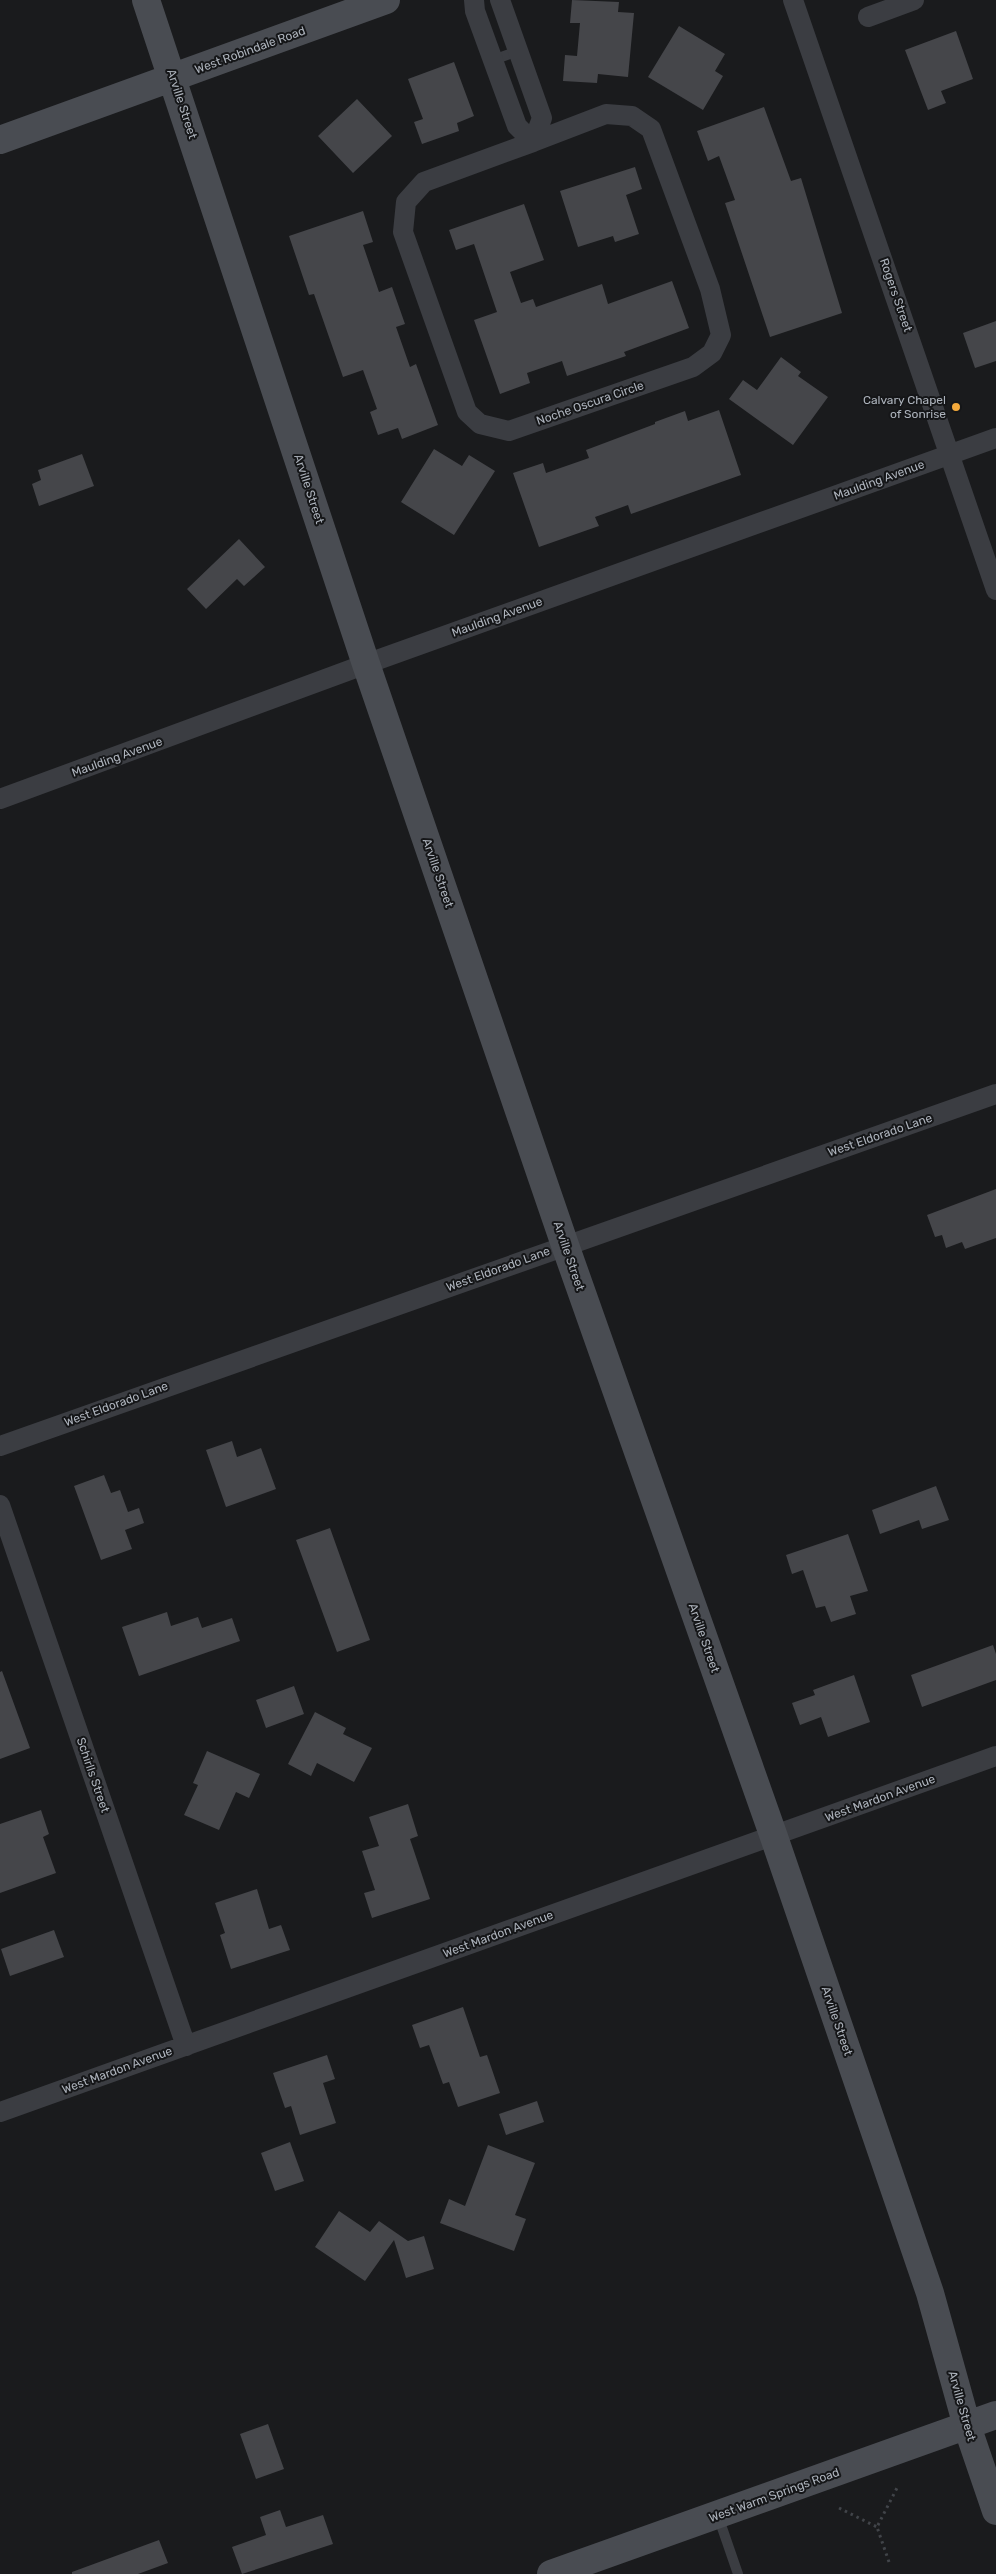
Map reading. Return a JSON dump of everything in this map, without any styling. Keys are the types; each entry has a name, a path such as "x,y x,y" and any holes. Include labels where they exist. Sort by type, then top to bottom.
{"street":[{"name":"Arville Street","path":"146,0 174,78 366,664 565,1246 774,1837 930,2293 967,2426 996,2511"},
{"name":"West Robindale Road","path":"0,140 386,0"},
{"path":"474,0 475,11 517,126 533,142 542,118 500,0"},
{"name":"Rogers Street","path":"793,0 996,590"},
{"path":"868,17 914,0"},
{"name":"Noche Oscura Circle","path":"606,114 632,116 651,129 710,290 721,335 712,353 693,367 509,431 480,424 466,412 403,232 406,202 424,182 533,142 606,114"},
{"name":"Maulding Avenue","path":"0,799 366,664 996,438"},
{"name":"West Eldorado Lane","path":"0,1446 996,1094"},
{"name":"Schirlls Street","path":"0,1505 186,2046"},
{"name":"West Mardon Avenue","path":"0,2112 774,1837 996,1756"},
{"name":"West Warm Springs Road","path":"551,2574 996,2416"}],"lane":[{"path":"493,60 518,51"},
{"path":"717,2515 738,2574"}],"path":[{"path":"877,2527 898,2486"},
{"path":"839,2508 877,2527 889,2562"}],"building":[{"path":"572,0 619,2 618,12 634,13 628,77 598,74 597,83 563,81 565,55 577,56 580,23 570,23"},
{"path":"679,26 725,54 715,71 723,76 703,110 648,77"},
{"path":"956,31 973,79 941,91 946,103 928,110 905,50"},
{"path":"454,62 474,116 457,123 459,131 422,144 414,122 423,119 408,79"},
{"path":"357,99 392,136 353,173 318,136"},
{"path":"764,107 791,181 801,178 842,313 770,337 725,203 735,200 719,156 708,161 697,131"},
{"path":"635,167 642,189 626,195 639,234 615,242 613,236 578,247 560,191"},
{"path":"524,204 544,260 510,272 521,303 533,299 536,307 602,284 608,304 672,281 689,328 624,352 626,356 567,376 562,361 527,373 530,383 500,394 474,320 497,312 474,244 456,250 449,230"},
{"path":"363,211 373,242 363,245 379,292 392,287 405,324 396,327 410,367 416,364 438,425 402,439 398,428 378,435 370,412 377,409 363,370 343,377 314,294 309,295 289,236"},
{"path":"996,321 996,361 975,368 963,333"},
{"path":"781,357 801,372 798,376 828,397 793,445 729,399 743,380 757,390"},
{"path":"719,410 741,475 631,514 628,505 595,517 599,526 539,547 513,473 543,463 546,473 589,458 586,450 685,411 688,421"},
{"path":"434,449 462,466 469,455 495,471 454,535 401,502"},
{"path":"82,454 94,486 39,506 32,484 41,480 38,470"},
{"path":"239,539 265,567 244,586 237,579 206,609 187,589"},
{"path":"996,1189 996,1238 965,1249 962,1242 946,1248 942,1235 935,1237 927,1215"},
{"path":"232,1441 237,1457 261,1448 276,1489 226,1507 206,1450"},
{"path":"104,1475 111,1493 120,1490 128,1512 139,1508 144,1523 125,1530 132,1549 101,1560 74,1486"},
{"path":"936,1486 949,1520 922,1529 919,1520 880,1534 872,1510"},
{"path":"330,1528 370,1640 337,1652 296,1540"},
{"path":"848,1534 868,1591 850,1596 856,1614 831,1622 825,1606 816,1608 803,1570 792,1574 786,1555"},
{"path":"167,1612 171,1626 198,1617 202,1628 232,1618 240,1641 139,1676 122,1627"},
{"path":"993,1645 996,1654 996,1680 922,1707 911,1675"},
{"path":"2,1671 30,1748 0,1759 0,1672"},
{"path":"854,1675 870,1722 828,1737 821,1717 800,1725 792,1703 815,1695 813,1690"},
{"path":"294,1686 304,1714 266,1728 256,1700"},
{"path":"315,1712 346,1728 343,1734 372,1748 354,1782 317,1763 311,1776 288,1764"},
{"path":"207,1751 260,1774 249,1798 236,1792 219,1830 184,1815 198,1785 193,1783"},
{"path":"408,1804 418,1836 410,1839 430,1899 372,1918 364,1893 375,1890 362,1851 379,1846 369,1817"},
{"path":"41,1810 49,1834 43,1837 56,1873 0,1893 0,1824"},
{"path":"257,1889 269,1929 281,1925 290,1950 231,1969 220,1935 225,1933 215,1903"},
{"path":"54,1930 64,1957 10,1976 1,1949"},
{"path":"463,2007 480,2057 487,2055 500,2093 458,2107 449,2082 443,2084 429,2045 420,2048 412,2025"},
{"path":"327,2055 335,2079 323,2083 336,2123 300,2135 291,2106 285,2108 273,2073"},
{"path":"537,2101 544,2122 506,2135 499,2114"},
{"path":"290,2142 304,2181 275,2191 261,2153"},
{"path":"488,2145 535,2163 515,2215 526,2219 514,2251 440,2223 449,2199 465,2206"},
{"path":"339,2211 370,2232 379,2221 408,2241 424,2236 434,2269 406,2278 394,2240 365,2281 315,2247"},
{"path":"268,2424 284,2469 256,2479 240,2434"},
{"path":"280,2510 286,2527 323,2515 333,2544 242,2574 232,2547 266,2535 260,2517"},
{"path":"159,2540 168,2563 138,2574 72,2574 72,2572"}],"place":[{"name":"Calvary Chapel of Sonrise","path":"956,407"}]}
